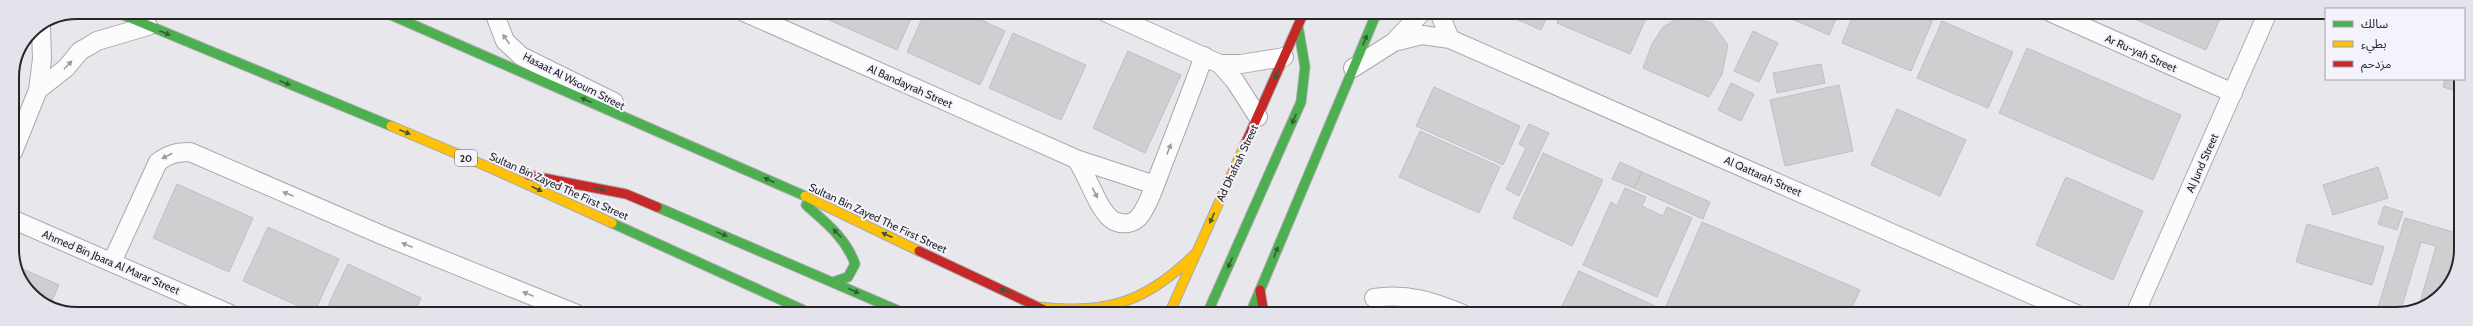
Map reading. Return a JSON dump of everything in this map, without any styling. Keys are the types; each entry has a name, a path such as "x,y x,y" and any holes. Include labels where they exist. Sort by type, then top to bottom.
{"main road":[{"name":"Sultan Bin Zayed The First Street","path":"132,19 493,169 797,307"},
{"name":"Sultan Bin Zayed The First Street","path":"400,19 785,187 1035,306"},
{"name":"Ad Dhafrah Street","path":"1172,307 1301,19"},
{"path":"1253,307 1374,19"},
{"path":"1210,307 1301,102 1305,67 1298,26"},
{"path":"493,169 626,194 890,307"},
{"path":"785,187 839,234 852,251 855,264 848,277 833,282"},
{"path":"1112,307 1133,301 1157,289 1177,273 1195,254"},
{"path":"1260,290 1263,307"},
{"path":"1035,306 1040,307"}],"street":[{"name":"Hasaat Al Wsoum Street","path":"497,19 505,41 521,56 630,110 671,137"},
{"name":"Al Bandayrah Street","path":"760,19 1076,160 1155,185"},
{"path":"1121,19 1212,60 1241,64 1284,57"},
{"path":"1353,68 1394,42 1415,19"},
{"path":"1442,19 1450,39"},
{"name":"Ar Ru-yah Street","path":"2066,19 2232,93"},
{"name":"Al Jund Street","path":"2138,307 2265,19"},
{"path":"38,90 66,68 80,51 97,41 148,26"},
{"path":"19,137 38,90 42,59 41,32"},
{"name":"Al Qattarah Street","path":"1394,42 1422,35 1450,39 2060,307"},
{"path":"1076,160 1084,170 1105,213 1114,221 1124,224 1132,223 1140,216 1212,60"},
{"path":"1212,60 1236,81 1258,117"},
{"path":"112,262 158,162 167,155 178,152 190,152 384,236 560,307"},
{"name":"Ahmed Bin Jbara Al Marar Street","path":"19,222 214,307"},
{"path":"1374,298 1398,295 1415,296 1431,300 1447,307"}],"building":[{"path":"827,19 911,19 897,50"},
{"path":"922,19 979,19 1005,31 980,85 907,52"},
{"path":"1516,19 1546,19 1541,30"},
{"path":"1559,19 1646,19 1630,54 1557,23"},
{"path":"1676,19 1698,19 1712,23 1728,45 1722,74 1709,97 1643,68 1652,44 1663,27"},
{"path":"1792,19 1836,19 1829,35"},
{"path":"1851,19 1933,19 1911,71 1842,43"},
{"path":"2137,19 2220,19 2206,50"},
{"path":"1942,21 2013,52 1988,108 1917,78"},
{"path":"1753,31 1778,43 1759,82 1734,71"},
{"path":"1013,33 1086,65 1061,120 989,88"},
{"path":"2027,48 2181,115 2153,180 1999,113"},
{"path":"1128,51 1181,75 1145,153 1093,128"},
{"path":"1821,64 1825,83 1777,93 1773,73"},
{"path":"2445,80 2454,80 2454,90 2443,87"},
{"path":"1731,83 1754,94 1741,121 1718,110"},
{"path":"1839,85 1853,151 1785,166 1770,100"},
{"path":"1434,87 1520,126 1503,165 1416,126"},
{"path":"1897,109 1966,140 1940,196 1871,165"},
{"path":"1529,124 1549,133 1519,196 1506,189 1526,148 1519,144"},
{"path":"1420,131 1500,167 1479,213 1399,177"},
{"path":"1543,153 1603,180 1572,246 1513,218"},
{"path":"1620,162 1642,172 1634,188 1612,179"},
{"path":"2378,167 2388,198 2333,215 2323,185"},
{"path":"1642,172 1710,202 1703,219 1634,188"},
{"path":"2066,177 2143,211 2113,280 2036,245"},
{"path":"177,184 253,218 229,272 153,238"},
{"path":"1625,188 1646,197 1642,206 1663,216 1667,207 1692,218 1657,297 1583,265 1611,202 1617,206"},
{"path":"2384,206 2403,212 2397,230 2378,224"},
{"path":"2405,218 2454,232 2454,257 2451,268 2440,287 2434,293 2420,302 2436,246 2421,242 2402,307 2378,307"},
{"path":"1702,222 1860,290 1852,307 1666,306"},
{"path":"2307,224 2384,247 2372,285 2296,262"},
{"path":"268,227 339,259 317,307 301,307 243,281"},
{"path":"348,264 421,298 417,307 327,307"},
{"path":"22,269 59,285 52,301 39,293 31,284"},
{"path":"1579,271 1657,307 1561,307"}],"traffic: fast":[{"path":"133,19 391,126"},
{"path":"400,19 805,196"},
{"path":"1253,307 1374,19"},
{"path":"1210,307 1301,102 1305,67 1298,26"},
{"path":"806,205 841,239 855,264 848,277 833,282"},
{"path":"657,207 890,307"},
{"path":"612,223 797,307"}],"traffic: slow":[{"path":"391,126 493,169 612,223"},
{"path":"1172,307 1247,140"},
{"path":"805,196 919,251"},
{"path":"1098,307 1124,302 1142,294 1160,284 1195,254"}],"traffic: jam":[{"path":"1247,140 1301,19"},
{"path":"528,175 626,194 657,207"},
{"path":"919,251 1038,307"},
{"path":"1260,290 1263,307"}]}
